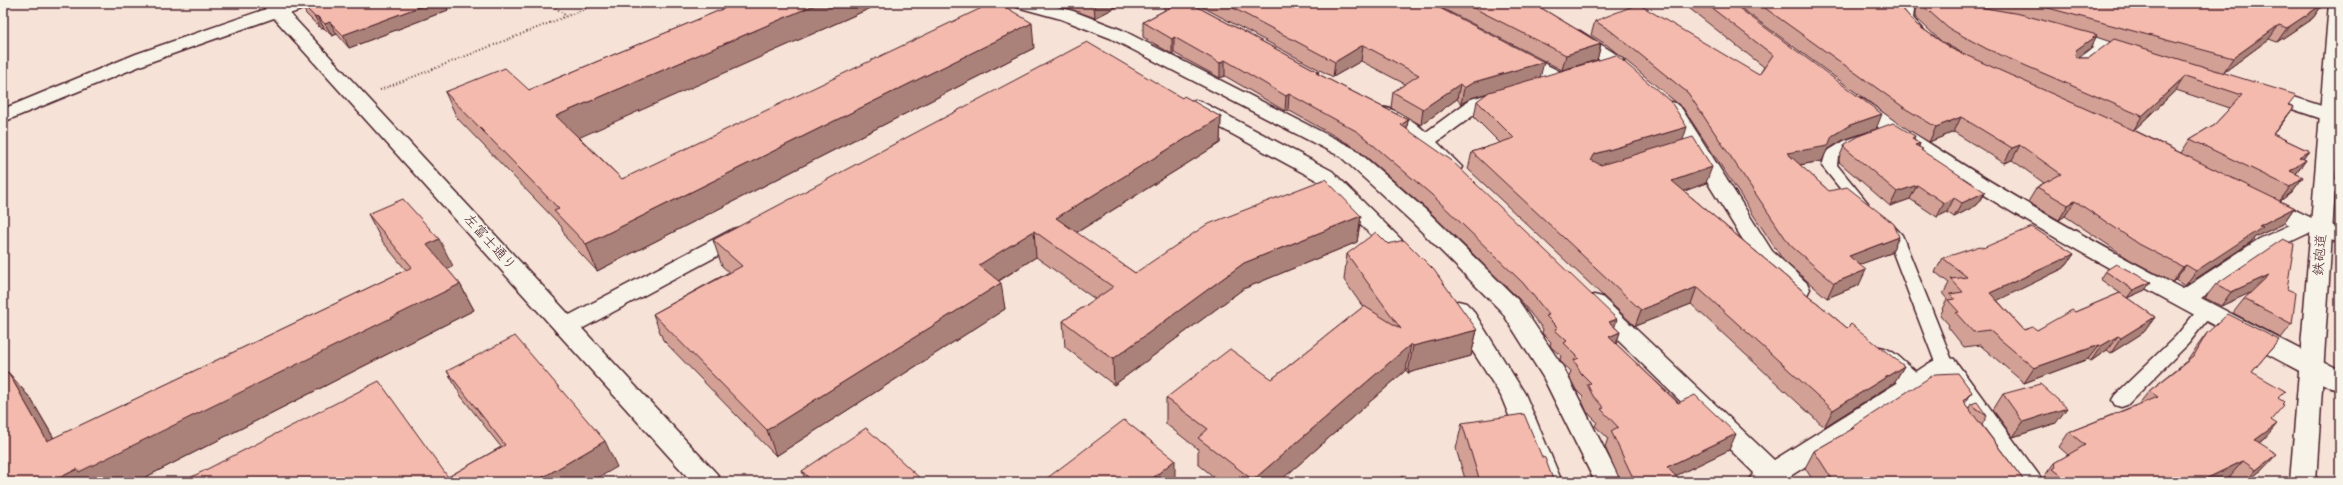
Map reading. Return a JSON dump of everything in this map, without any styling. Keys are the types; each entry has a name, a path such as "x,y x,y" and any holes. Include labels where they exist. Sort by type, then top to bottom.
{"street":[{"path":"3,116 142,58 273,7 301,3"},
{"path":"1023,3 1066,15 1116,34 1348,153 1420,217 1510,306 1554,372 1608,482"},
{"path":"1912,4 1904,18 1914,31 1932,45"},
{"name":"左富士通り","path":"273,7 708,482"},
{"name":"鉄砲道","path":"2303,482 2311,365 2324,230 2333,186 2338,14"},
{"path":"1559,26 1615,62 1633,78"},
{"path":"2047,29 2152,59"},
{"path":"1096,46 1116,34"},
{"path":"1499,46 1572,75"},
{"path":"1426,141 1478,103 1615,62"},
{"path":"2247,88 2335,117"},
{"path":"1841,92 1891,129 2098,254 2340,380"},
{"path":"1651,93 1675,113 1688,147 1764,256 1812,300"},
{"path":"1174,95 1325,176 1425,276"},
{"path":"1369,105 1410,128 1426,141 1466,180"},
{"path":"2244,194 2324,230"},
{"path":"566,327 761,223"},
{"path":"2184,299 2267,244 2324,230"},
{"path":"1576,286 1766,478 1913,383 1946,365 2031,482"},
{"path":"1442,293 1464,315 1513,394 1550,482"},
{"path":"1860,339 1913,383"}],"lane":[{"path":"2075,68 2106,45"},
{"path":"1891,129 1849,144 1831,155 1830,166 1859,202 1894,235 1946,365"},
{"path":"2121,400 2182,340 2206,311"}],"path":[{"path":"550,3 566,16"},
{"path":"380,91 600,3"}],"building":[{"path":"301,3 430,3 343,35 330,22 325,24 317,16 315,17"},
{"path":"737,3 819,3 556,116 622,179 992,3 999,3 1032,23 586,244 554,211 559,209 445,92 505,68 529,90"},
{"path":"1169,3 1190,3 1319,72 1316,73 1408,120 1401,125 1451,160 1617,319 1609,322 1620,332 1609,337 1678,403 1695,395 1736,434 1667,467 1681,482 1635,482 1611,431 1618,427 1601,409 1604,408 1593,396 1587,384 1591,383 1581,373 1574,360 1579,358 1564,343 1567,341 1556,331 1555,329 1558,328 1546,316 1549,315 1523,283 1432,195 1358,132 1289,94 1286,96 1225,60 1220,63 1174,37 1172,39 1143,22 1171,7"},
{"path":"1224,3 1430,3 1544,62 1474,82 1464,88 1460,84 1423,109 1393,92 1419,75 1363,45 1335,62"},
{"path":"1464,3 1533,3 1601,44 1566,55"},
{"path":"1705,3 1732,3 1882,114 1850,125 1832,136 1828,146 1787,153 1829,191 1847,187 1894,224 1899,237 1849,256 1866,270 1834,283 1790,245 1688,93 1611,31 1595,21 1638,4 1759,75 1773,55"},
{"path":"1758,3 1900,3 1900,6 1917,25 1952,49 2131,129 2294,208 2259,226 2263,227 2196,271 2186,265 2183,267 2139,244 2075,201 2068,205 2037,187 2061,174 2020,145 2012,148 1961,117 1936,127 1906,109"},
{"path":"1921,3 1956,3 2020,14 2097,35 2076,50 2075,55 2078,58 2089,58 2114,39 2296,95 2288,105 2294,107 2273,134 2309,151 2299,157 2306,160 2290,171 2303,177 2290,187 2190,139 2215,124 2242,95 2185,76 2142,116 1987,49 1948,28"},
{"path":"2030,3 2323,4 2287,28 2279,25 2233,58"},
{"path":"1087,42 1182,98 1184,96 1221,117 1056,218 1135,273 1206,225 1325,179 1361,216 1244,263 1113,359 1063,321 1113,287 1034,231 979,265 1001,283 767,430 653,314 742,266 713,240"},
{"path":"1616,55 1671,102 1687,127 1595,154 1591,160 1601,165 1693,137 1712,167 1672,181 1847,328 1851,324 1904,366 1833,410 1697,287 1641,310 1472,152 1514,138 1477,101 1489,92"},
{"path":"1893,123 1915,136 1912,138 1920,143 1915,145 1923,149 1921,150 1985,192 1962,203 1954,198 1944,203 1917,185 1897,192 1845,148 1845,144 1861,135"},
{"path":"403,199 439,239 427,245 460,284 79,472 77,469 51,482 3,482 3,374 8,372 47,441 412,267 368,214"},
{"path":"2032,227 2074,254 1990,293 2024,330 2033,327 2037,330 2072,310 2075,312 2120,293 2155,317 2121,338 2118,336 2101,346 2099,345 2034,368 1989,330 1973,332 1956,313 1959,312 1948,300 1955,299 1950,294 1963,292 1951,279 1967,277 1943,258 1980,246 1983,248"},
{"path":"1376,232 1388,244 1404,240 1434,270 1477,330 1413,346 1411,344 1253,480 1198,438 1208,429 1166,398 1230,349 1272,379 1364,306 1401,329 1347,254"},
{"path":"2283,239 2294,244 2287,289 2296,293 2292,324 2244,299 2269,275 2231,292 2216,284"},
{"path":"2116,264 2151,282 2133,290 2105,271"},
{"path":"2228,314 2279,340 2252,372 2285,391 2278,398 2284,402 2282,404 2284,405 2271,420 2277,424 2255,440 2277,454 2256,470 2243,461 2199,482 2070,482 2053,469 2056,467 2054,463 2085,445 2069,432 2158,397 2149,391 2193,357 2207,333"},
{"path":"515,336 605,441 535,482 182,482 379,381 448,477 505,445 447,371"},
{"path":"1958,373 1972,392 1963,401 2025,482 1834,482 1814,451 1854,428 1852,427 1935,374"},
{"path":"2040,384 2067,408 2023,422 2003,394"},
{"path":"1977,402 1987,416 1971,404"},
{"path":"1524,414 1542,457 1545,458 1554,482 1480,482 1462,423"},
{"path":"1124,420 1175,460 1148,482 1042,482"},
{"path":"866,428 924,482 813,482 802,471"},
{"path":"1405,475 1411,482 1392,482"}]}
